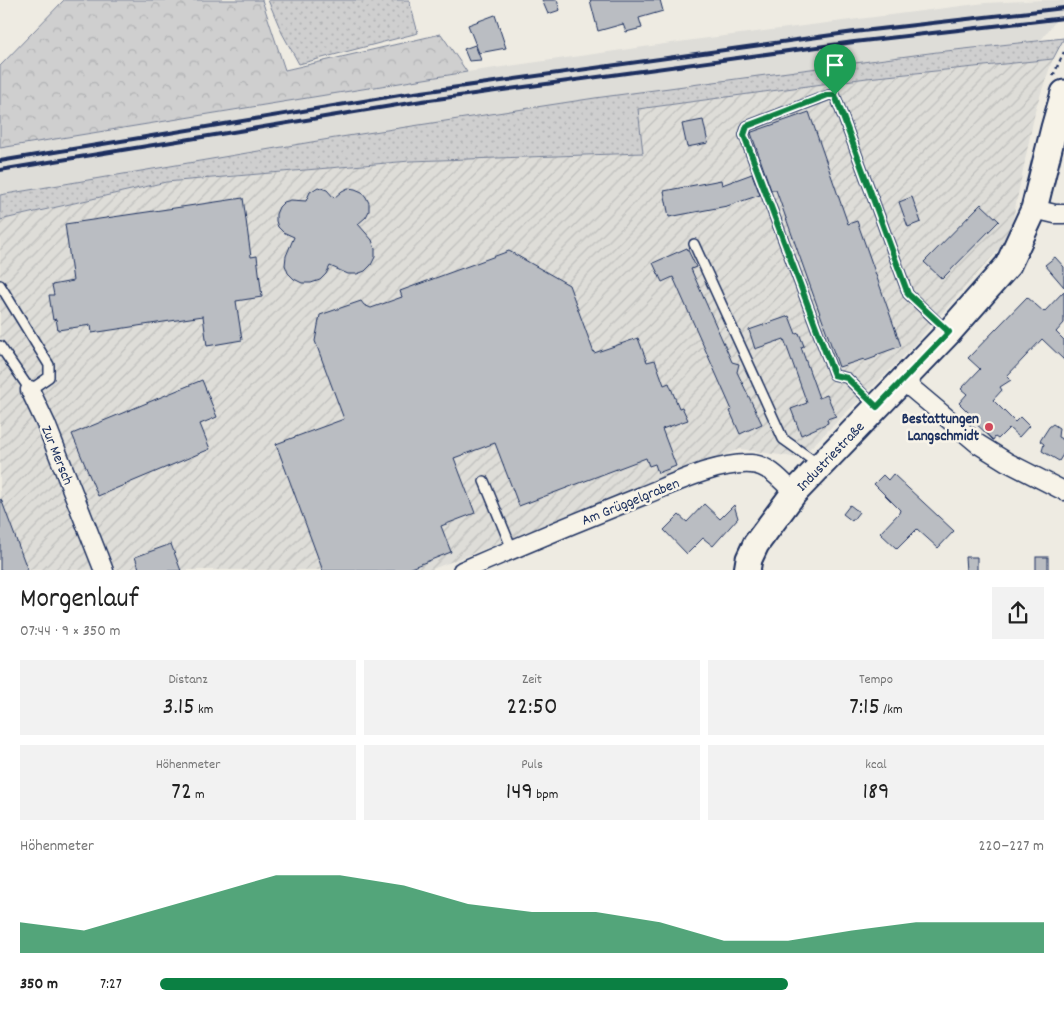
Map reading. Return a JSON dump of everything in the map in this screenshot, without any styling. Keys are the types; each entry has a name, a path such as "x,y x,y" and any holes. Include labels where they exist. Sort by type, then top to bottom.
{"main road":[{"name":"Industriestraße","path":"747,570 749,559 756,544 794,493 949,332 1008,265 1034,209 1064,93"}],"street":[{"path":"1034,209 1064,214"},
{"path":"903,381 978,444 1064,491"},
{"name":"Zur Mersch","path":"30,390 46,424 104,570"},
{"name":"Am Grüggelgraben","path":"462,570 705,472 735,465 752,464 767,468 794,493"}],"lane":[{"path":"877,407 847,378 834,375 744,135 747,126 828,95 835,95 908,294 949,332"},
{"path":"694,244 783,439 820,466"},
{"path":"0,284 49,365 49,377 30,390"},
{"name":"Zur Mersch","path":"0,346 30,390"},
{"path":"484,481 512,549"}],"shaded area":[{"path":"1064,0 1064,10 1041,40 937,52 341,137 0,195 0,148 467,72 693,40 985,3"},
{"path":"1053,59 1036,107 1009,238 901,359 800,458 740,449 430,570 0,570 0,220 166,182 410,161 643,153 637,109 867,78"}],"green space":[{"path":"64,0 262,0 285,70 441,34 467,72 0,148 0,66"},
{"path":"268,0 409,0 418,33 299,64 282,33"},
{"path":"1064,38 1053,59 867,78 638,109 643,153 410,161 166,182 0,220 0,195 341,137 595,98 937,52"}],"building":[{"path":"542,0 557,0 560,10 548,14"},
{"path":"590,0 660,0 663,11 639,18 642,28 626,32 623,24 598,31"},
{"path":"495,15 506,48 479,53 468,25"},
{"path":"475,45 481,60 469,61 464,49"},
{"path":"809,112 848,224 857,221 901,346 865,361 864,359 839,367 776,190 771,190 751,133"},
{"path":"703,120 708,143 687,147 682,124"},
{"path":"752,174 760,195 727,206 669,217 664,191 721,180 722,185"},
{"path":"318,187 327,190 334,198 348,188 362,192 369,203 369,211 366,217 358,224 372,240 375,257 365,271 357,274 348,274 330,266 320,280 302,283 288,273 285,265 286,256 294,237 283,232 278,227 276,214 284,202 291,200 306,201 310,192"},
{"path":"912,197 921,222 908,227 899,202"},
{"path":"243,198 251,257 257,256 262,297 236,301 242,340 207,346 203,316 92,333 91,325 58,330 56,319 53,320 49,295 54,295 52,285 73,281 65,224"},
{"path":"981,204 999,221 942,279 924,262"},
{"path":"687,248 696,267 691,269 732,362 739,364 737,372 762,424 740,434 730,411 732,410 673,277 662,282 653,263"},
{"path":"509,251 569,285 594,353 638,338 647,362 655,360 664,385 669,383 679,408 682,407 688,420 662,429 676,466 658,473 655,464 649,466 646,458 519,506 495,443 454,458 475,513 441,526 451,552 406,570 323,570 276,444 344,419 315,341 320,315 361,301 364,305 371,308 402,297 400,291"},
{"path":"1055,257 1064,267 1064,287 1045,265"},
{"path":"1064,291 1064,323 1056,332 1064,340 1064,360 1042,339 1007,376 1011,380 1000,387 1002,390 993,400 1015,422 1020,417 1029,426 1019,437 1009,428 998,439 995,437 993,440 969,417 971,415 959,403 967,394 961,389 980,369 968,358 1027,297 1044,312"},
{"path":"789,316 796,334 799,333 804,346 801,347 819,398 827,395 836,416 827,419 828,423 801,435 791,409 807,403 784,339 755,349 749,330"},
{"path":"202,380 217,417 200,424 210,449 98,496 72,434"},
{"path":"1053,424 1059,428 1058,437 1064,440 1064,453 1059,461 1042,451 1044,444 1040,441"},
{"path":"893,474 954,531 938,548 917,529 897,549 880,533 900,510 874,484 883,475 888,480"},
{"path":"1,499 28,570 0,570"},
{"path":"704,504 720,519 734,505 738,518 713,546 703,538 687,554 664,530 679,515 687,522"},
{"path":"850,505 859,512 852,521 843,514"},
{"path":"171,544 181,570 140,570 135,557"},
{"path":"965,557 977,557 977,570 966,570"},
{"path":"1036,557 1048,557 1048,570 1036,570"}],"railway":[{"path":"0,161 400,95 854,32 1064,8"},
{"path":"0,170 422,101 854,42 1064,18"}],"place":[{"name":"Bestattungen Langschmidt","path":"989,427"}],"route":[{"path":"828,95 835,95 908,294 949,332 877,407 847,378 834,375 744,135 747,126 828,95"}]}
